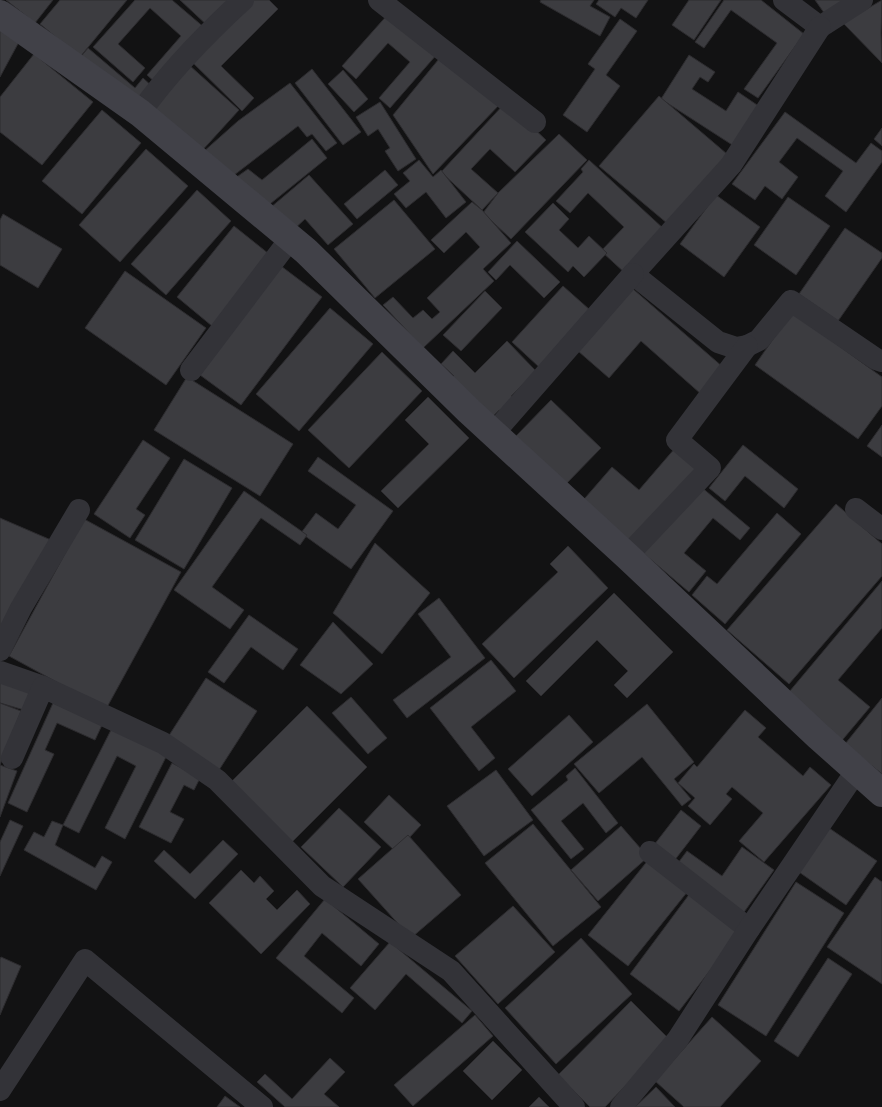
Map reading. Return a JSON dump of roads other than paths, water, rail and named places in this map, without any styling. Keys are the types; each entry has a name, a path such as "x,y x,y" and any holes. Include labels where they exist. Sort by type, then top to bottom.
{"street":[{"path":"140,112 160,85 243,0"},
{"path":"379,0 535,122"},
{"path":"784,0 820,27"},
{"path":"493,434 731,165 820,27 862,0"},
{"path":"0,14 140,112 306,251 493,434 882,793"},
{"path":"191,370 291,238"},
{"path":"633,274 718,342 736,348 747,346 759,340 791,301 876,359 882,361"},
{"path":"627,556 710,468 677,440 747,346"},
{"path":"856,509 882,529"},
{"path":"0,650 20,608 79,510"},
{"path":"0,672 43,687 163,743 217,780 322,886 451,971 574,1107"},
{"path":"12,758 43,687"},
{"path":"621,1107 678,1039 749,929 857,770"},
{"path":"650,852 749,929"},
{"path":"0,1090 85,960 262,1107"}]}
